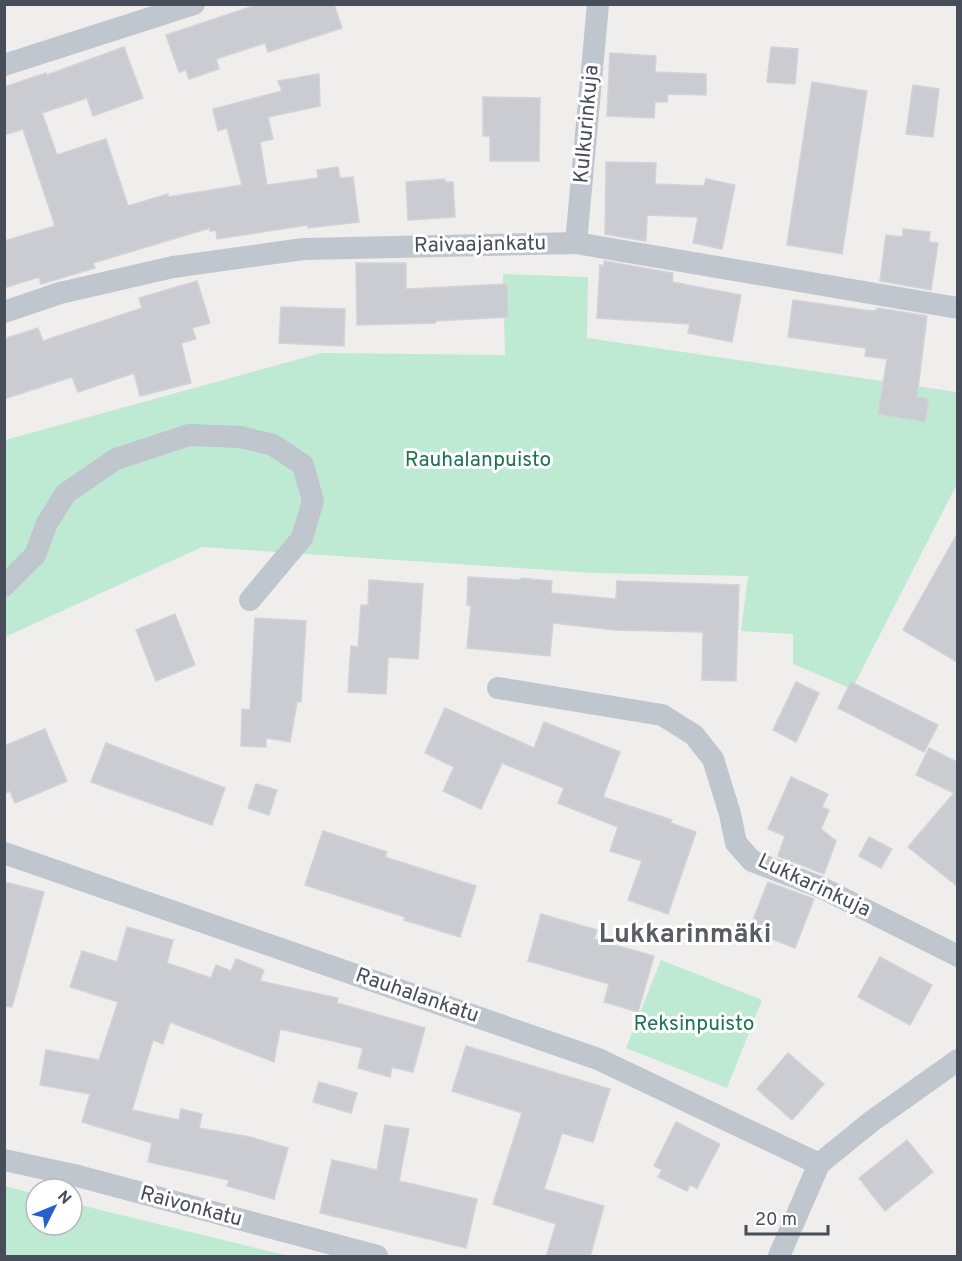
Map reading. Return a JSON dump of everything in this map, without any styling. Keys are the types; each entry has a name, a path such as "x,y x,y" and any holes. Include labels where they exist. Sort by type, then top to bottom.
{"street":[{"path":"4,65 194,4"},
{"name":"Kulkurinkuja","path":"576,243 598,4"},
{"name":"Raivaajankatu","path":"4,312 60,293 173,267 303,249 576,243 957,308"},
{"path":"4,586 34,555 47,523 66,493 116,459 189,435 241,437 273,445 303,465 313,501 302,538 250,600"},
{"name":"Lukkarinkuja","path":"498,688 662,715 694,735 713,759 730,814 736,843 752,861 820,887 957,956"},
{"name":"Rauhalankatu","path":"4,853 598,1059 819,1164"},
{"path":"779,1257 819,1164 872,1121 957,1059"},
{"name":"Raivonkatu","path":"4,1160 74,1175 378,1257"}],"green space":[{"name":"Rauhalanpuisto","path":"503,274 588,277 587,338 957,392 957,484 852,689 793,664 793,634 741,631 748,576 593,573 202,547 5,637 5,440 321,353 505,355"},
{"name":"Reksinpuisto","path":"661,960 762,1000 727,1088 626,1048"},
{"path":"5,1186 24,1191 24,1237 84,1237 84,1206 289,1256 5,1256"}],"building":[{"path":"259,4 334,4 342,28 268,52 265,43 216,59 219,69 189,79 186,70 179,72 166,35"},
{"path":"124,47 143,98 93,116 87,98 42,113 57,155 106,139 128,206 168,194 168,197 242,185 227,128 218,131 213,109 282,91 278,81 319,74 320,106 268,117 273,139 260,142 267,185 318,178 317,170 338,167 340,178 353,177 359,222 308,228 308,225 217,239 216,230 210,231 210,228 93,263 95,268 41,284 39,277 4,288 4,241 55,226 23,129 4,135 4,87 46,73 47,75"},
{"path":"771,47 798,49 795,84 767,82"},
{"path":"610,53 656,56 655,72 706,74 706,95 668,94 667,102 655,102 654,118 607,116"},
{"path":"812,82 867,91 842,254 787,245"},
{"path":"913,85 939,89 933,137 906,134"},
{"path":"483,97 540,98 539,161 490,161 490,136 483,136"},
{"path":"606,162 656,163 655,184 704,186 706,179 735,185 722,249 693,243 698,217 647,215 646,241 605,234"},
{"path":"445,179 445,182 453,182 455,217 408,220 406,182"},
{"path":"903,229 930,232 929,242 938,243 931,290 880,281 886,235 903,237"},
{"path":"604,261 673,273 672,282 741,295 732,342 688,333 690,324 597,318 600,265 604,266"},
{"path":"356,263 406,263 406,289 507,284 508,317 436,321 435,323 357,325"},
{"path":"197,281 210,323 192,328 196,339 181,343 191,383 140,396 134,373 78,392 72,377 4,399 4,339 38,328 43,341 142,308 139,298"},
{"path":"793,300 871,311 877,308 927,316 917,397 929,399 925,422 878,414 887,359 865,356 866,348 788,337"},
{"path":"281,307 345,309 344,346 279,343"},
{"path":"957,534 957,662 903,630"},
{"path":"468,577 552,581 551,593 616,599 617,581 739,585 736,681 702,680 703,632 615,630 553,623 550,656 467,648 471,606 467,605"},
{"path":"369,580 423,584 418,659 388,657 386,694 348,692 351,646 358,647 361,605 368,605"},
{"path":"175,614 195,665 156,681 136,630"},
{"path":"255,618 306,621 301,702 297,702 290,742 266,738 266,747 241,746 242,709 250,710"},
{"path":"796,682 819,693 796,742 773,730"},
{"path":"851,682 938,725 924,752 838,708"},
{"path":"445,708 534,748 544,722 620,752 603,797 672,820 671,823 696,832 668,914 628,900 642,861 610,851 618,827 558,803 564,788 502,763 481,809 443,791 454,767 425,753"},
{"path":"45,729 67,781 15,803 10,791 4,794 4,746"},
{"path":"106,743 225,788 212,825 91,782"},
{"path":"929,748 957,762 957,886 908,847 954,793 916,775"},
{"path":"791,777 828,794 822,807 829,810 821,829 836,841 824,874 778,856 785,836 768,829"},
{"path":"256,784 277,790 269,815 248,808"},
{"path":"323,831 387,852 385,857 476,886 460,937 305,885"},
{"path":"869,837 892,849 881,868 859,856"},
{"path":"4,882 44,892 12,1007 4,1006"},
{"path":"768,882 814,899 795,948 749,930"},
{"path":"541,914 597,930 594,939 654,956 638,1012 604,1002 609,984 528,961"},
{"path":"127,927 173,940 167,963 211,978 216,965 231,971 236,959 264,970 260,981 338,998 337,1003 425,1028 413,1072 392,1067 390,1077 358,1068 363,1048 280,1029 274,1062 170,1022 163,1044 153,1040 132,1110 179,1120 181,1109 202,1114 199,1128 250,1137 288,1148 274,1199 227,1186 229,1180 148,1162 152,1143 82,1122 90,1094 40,1085 46,1050 99,1060 118,1002 70,987 82,951 117,962"},
{"path":"880,957 932,985 910,1025 858,997"},
{"path":"466,1046 610,1089 593,1142 562,1133 544,1189 604,1206 590,1257 546,1257 556,1224 493,1204 522,1113 452,1091"},
{"path":"788,1053 824,1084 792,1120 757,1089"},
{"path":"319,1082 357,1093 351,1113 313,1102"},
{"path":"676,1122 720,1144 697,1188 690,1185 687,1191 658,1177 662,1170 654,1166"},
{"path":"385,1125 409,1129 399,1181 477,1199 466,1248 320,1213 332,1160 377,1170"},
{"path":"907,1140 933,1172 885,1211 859,1178"}],"district":[{"name":"Lukkarinmäki","path":"685,935"}]}
